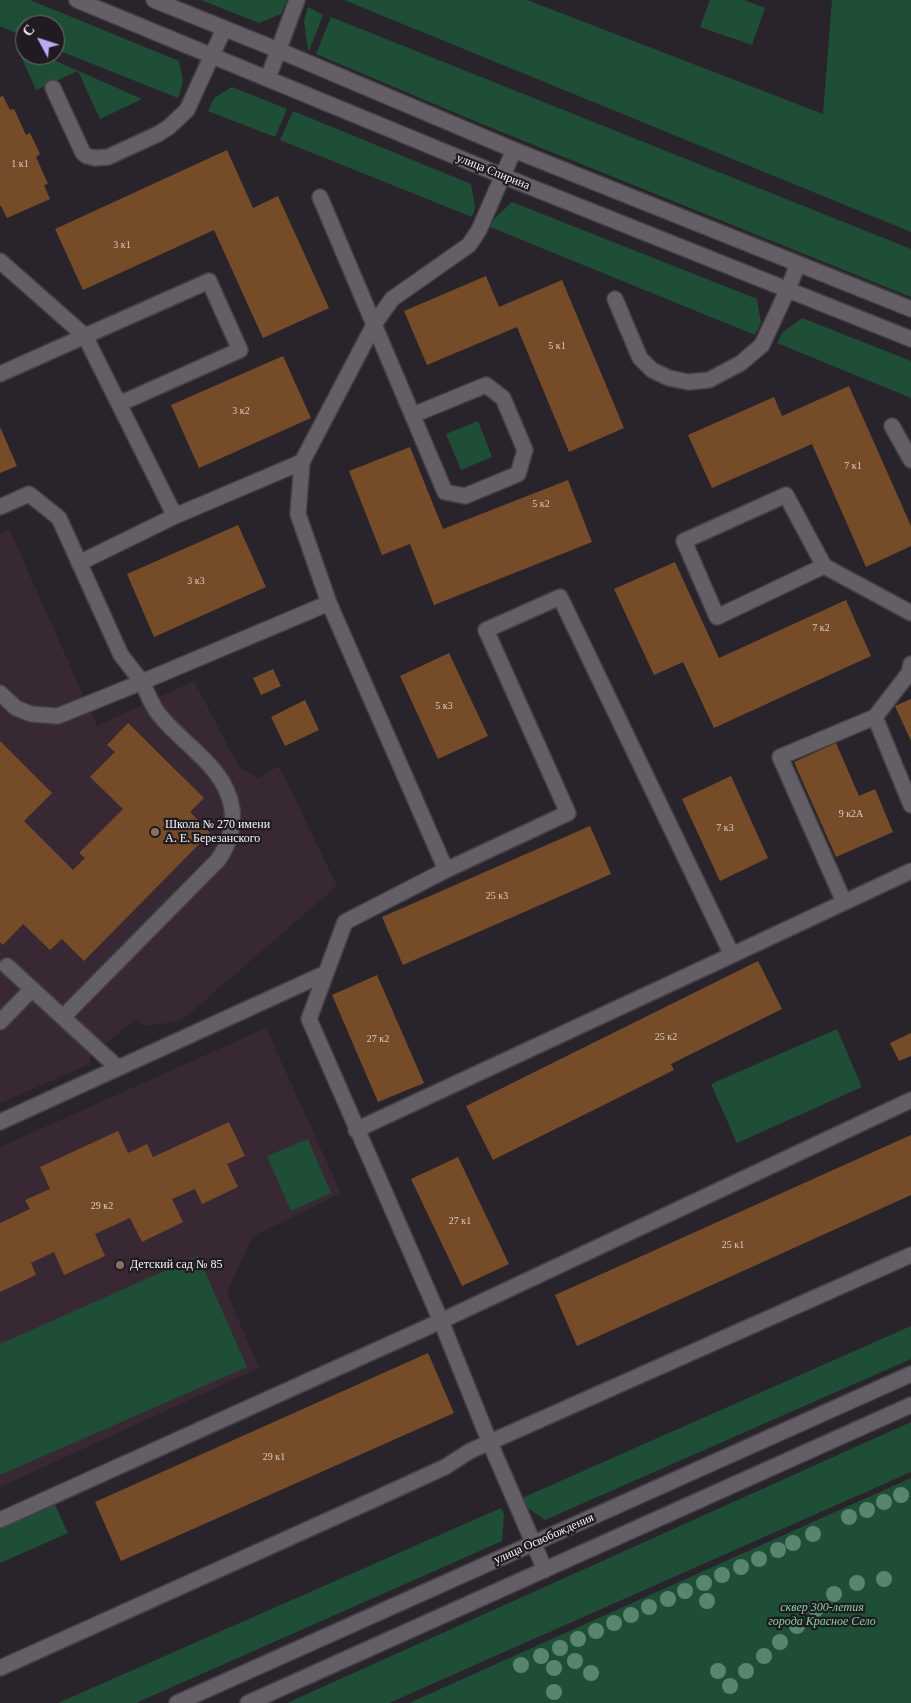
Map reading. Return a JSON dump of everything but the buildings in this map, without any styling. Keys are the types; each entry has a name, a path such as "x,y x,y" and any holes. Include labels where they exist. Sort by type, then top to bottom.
{"street":[{"name":"улица Спирина","path":"77,0 503,176 911,340"},
{"path":"154,0 278,50 514,150 911,309"},
{"path":"268,78 297,0"},
{"path":"53,88 83,153 95,158 108,156 158,134 169,127 187,110 224,28"},
{"path":"446,870 329,603 298,514 302,462 375,323 392,299 469,245 479,230 514,150"},
{"path":"320,197 445,492 465,496 518,474 525,450 503,398 486,385 413,415"},
{"path":"0,261 85,336 175,516"},
{"path":"615,299 640,358 652,370 669,378 688,382 709,380 741,363 762,344 798,264"},
{"path":"0,374 209,281 240,350 119,404"},
{"path":"892,426 911,460"},
{"path":"79,563 175,516 302,462"},
{"path":"0,507 29,494 59,518 121,655 142,682 157,712 216,773 225,785 233,816 232,831 225,850 218,860 63,1017"},
{"path":"824,566 716,617 684,541 786,495 824,566 911,613"},
{"path":"545,1570 490,1443 441,1321 309,1019 345,922 446,870 568,813 486,630 560,597 732,955"},
{"path":"0,693 16,708 31,714 58,716 329,603"},
{"path":"844,902 780,757 875,717 909,673 911,664"},
{"path":"875,717 911,805"},
{"path":"356,1130 911,871"},
{"path":"7,966 118,1068"},
{"path":"0,1122 326,973"},
{"path":"0,1022 32,989"},
{"path":"0,1520 441,1321 911,1100"},
{"path":"0,1668 364,1505 445,1466 470,1451 911,1255"},
{"name":"улица Освобождения","path":"177,1703 911,1374"},
{"path":"248,1703 911,1405"}],"shaded area":[{"name":"Школа № 270 имени А. Е. Березанского","path":"9,529 97,726 194,681 239,767 258,778 279,766 337,886 181,1021 145,1026 136,1019 90,1057 90,1064 0,1103 0,533"},
{"name":"Детский сад № 85","path":"266,1028 341,1193 252,1237 227,1293 259,1368 0,1487 0,1147"}],"green space":[{"path":"0,0 30,0 179,61 183,82 178,98 65,53 65,15 15,15 15,33 0,26"},
{"path":"201,0 287,0 281,14 259,23"},
{"path":"344,0 527,0 823,114 832,0 911,0 911,232"},
{"path":"710,0 744,0 765,8 752,45 700,27"},
{"path":"308,7 323,15 309,51 304,21"},
{"path":"331,17 911,249 911,297 477,122 316,54"},
{"path":"25,65 65,65 142,99 100,119 78,71 36,90"},
{"path":"232,87 287,109 275,137 208,111 214,98"},
{"path":"293,111 471,184 475,208 472,217 280,140"},
{"path":"512,202 757,299 761,323 755,335 490,227 495,218"},
{"path":"802,318 911,361 911,398 777,343 782,333"},
{"path":"478,421 492,457 461,470 446,434"},
{"path":"837,1029 862,1087 737,1143 711,1084"},
{"path":"308,1139 331,1193 291,1211 267,1156"},
{"path":"198,1256 247,1367 0,1475 0,1344"},
{"path":"911,1326 911,1359 545,1520 525,1506 522,1498"},
{"path":"911,1422 911,1472 389,1703 287,1703"},
{"name":"сквер 300-летия города Красное Село","path":"911,1478 911,1703 409,1703"},
{"path":"55,1505 68,1533 0,1563 0,1529"},
{"path":"501,1508 504,1515 502,1541 136,1703 58,1703"}],"place":[{"name":"Школа № 270 имени А. Е. Березанского","path":"155,832"},
{"name":"Детский сад № 85","path":"120,1265"}]}
